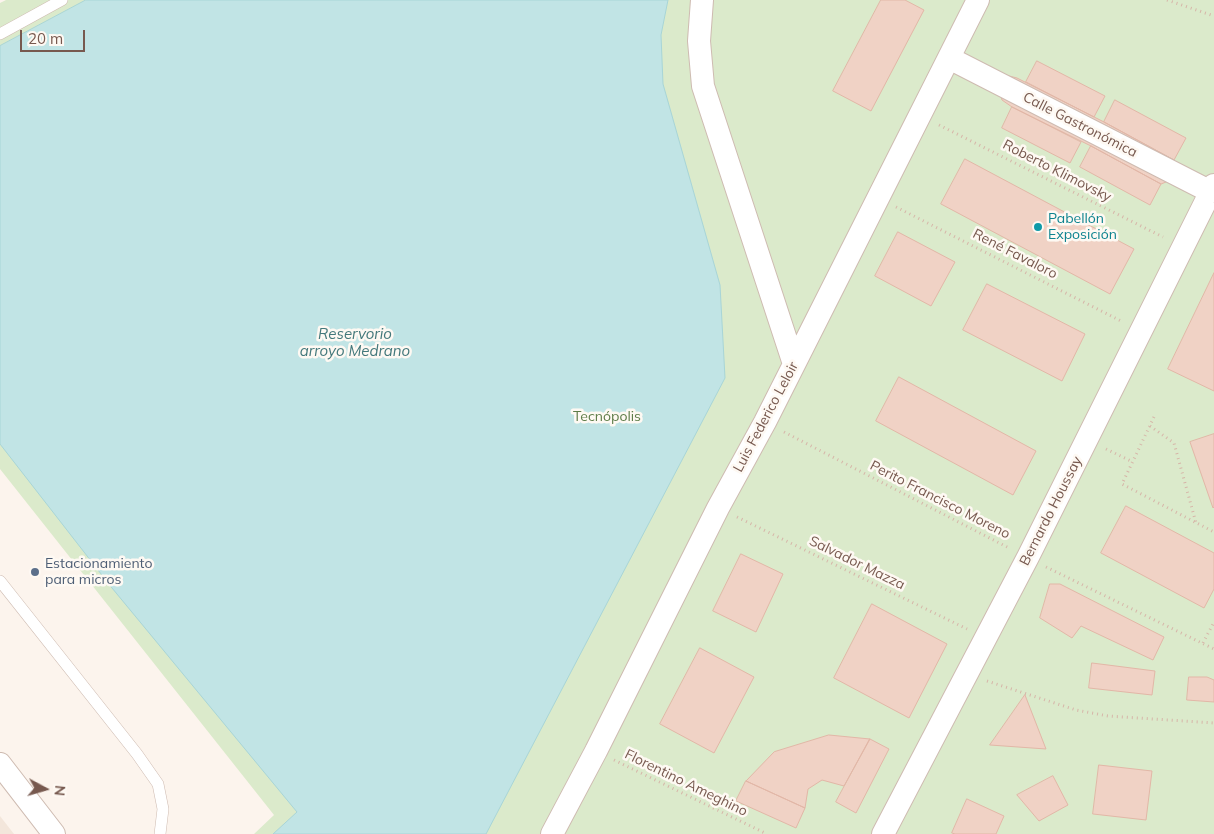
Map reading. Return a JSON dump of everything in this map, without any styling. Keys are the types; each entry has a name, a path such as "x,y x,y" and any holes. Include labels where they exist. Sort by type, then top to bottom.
{"street":[{"path":"702,0 699,41 704,86 794,364"},
{"name":"Luis Federico Leloir","path":"552,834 596,751 718,508 794,364 978,0"},
{"name":"Calle Gastronómica","path":"949,58 1212,188"},
{"name":"Bernardo Houssay","path":"883,834 1028,557 1212,188"},
{"path":"0,764 54,834"}],"lane":[{"path":"0,34 62,0"},
{"path":"0,581 137,754 158,784 163,809 160,834"}],"path":[{"path":"1167,0 1214,16"},
{"name":"Roberto Klimovsky","path":"920,115 1183,247"},
{"name":"René Favaloro","path":"878,198 1141,331"},
{"path":"1154,417 1122,484 1214,532"},
{"name":"Perito Francisco Moreno","path":"764,422 1028,557 1214,649"},
{"path":"1150,426 1174,443 1196,523"},
{"path":"1086,440 1133,462"},
{"name":"Salvador Mazza","path":"718,508 986,638"},
{"path":"1203,643 1214,622"},
{"path":"969,671 992,683 1076,710 1108,716 1214,723"},
{"name":"Florentino Ameghino","path":"596,751 767,834"}],"shaded area":[{"path":"0,816 14,834 0,834"}],"green space":[{"name":"Tecnópolis","path":"6,0 1214,0 1214,834 254,834 274,815 0,469 0,3"}],"water":[{"name":"Reservorio arroyo Medrano","path":"86,0 668,0 661,35 663,84 720,285 725,378 486,834 273,834 297,812 112,588 0,444 0,46"}],"building":[{"path":"881,0 905,0 924,10 871,111 833,91"},
{"path":"1037,61 1105,96 1094,117 1026,82"},
{"path":"1009,76 1017,78 1104,122 1174,160 1179,166 1171,180 1161,184 1091,146 1012,107 1002,100 999,91"},
{"path":"1115,100 1186,138 1174,160 1104,122"},
{"path":"1012,107 1081,142 1070,163 1002,128"},
{"path":"1091,146 1161,184 1150,205 1080,167"},
{"name":"Pabellón Exposición","path":"965,159 1134,249 1110,294 941,204"},
{"path":"898,232 955,262 931,306 875,276"},
{"path":"1214,273 1214,391 1168,369"},
{"path":"987,284 1085,334 1062,381 963,330"},
{"path":"899,377 1036,451 1013,495 876,421"},
{"path":"1214,434 1214,507 1213,508 1190,442"},
{"path":"1126,506 1214,553 1214,589 1204,608 1101,553"},
{"path":"741,554 783,574 756,632 713,611"},
{"path":"1050,584 1060,584 1164,637 1153,660 1081,626 1072,638 1040,618"},
{"path":"872,604 947,644 909,718 834,678"},
{"path":"700,648 754,677 714,753 660,724"},
{"path":"1092,663 1155,671 1152,695 1089,688"},
{"path":"1189,677 1207,677 1214,680 1214,702 1187,700"},
{"path":"1025,695 1046,749 990,745"},
{"path":"829,735 870,739 844,786 822,780 808,789 805,808 746,781 774,752"},
{"path":"870,739 889,749 856,813 836,802"},
{"path":"1099,765 1152,771 1146,820 1093,814"},
{"path":"1053,776 1068,805 1039,821 1017,795"},
{"path":"746,781 805,808 796,828 736,801"},
{"path":"967,799 1004,816 996,834 952,833"}],"place":[{"name":"Pabellón Exposición","path":"1038,227"},
{"name":"Estacionamiento para micros","path":"35,572"}]}
